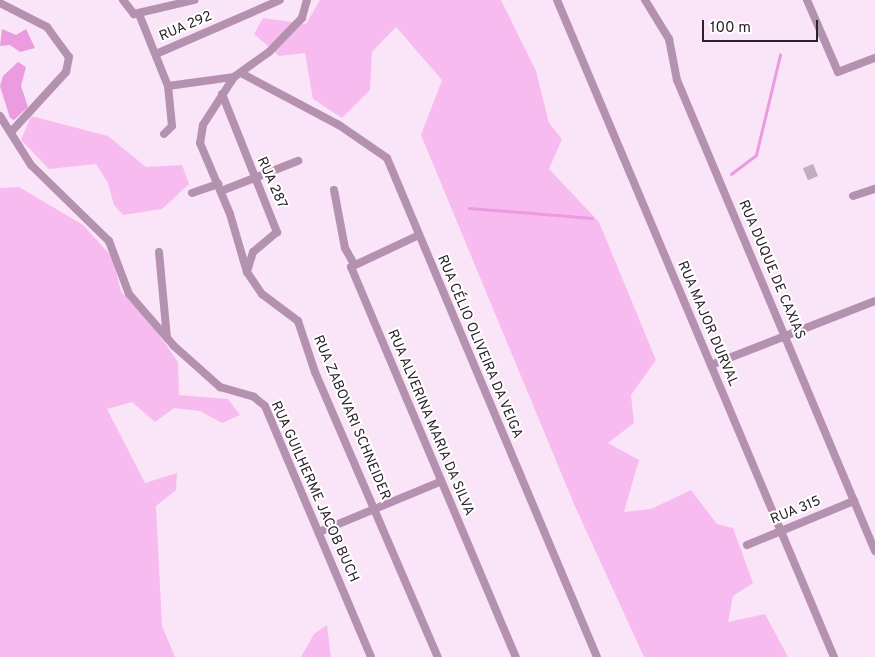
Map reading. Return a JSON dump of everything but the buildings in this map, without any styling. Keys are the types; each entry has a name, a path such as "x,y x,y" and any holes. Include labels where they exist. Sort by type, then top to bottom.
{"street":[{"path":"125,0 132,14 139,14 194,0"},
{"name":"RUA 292","path":"156,54 280,0"},
{"name":"RUA ZABOVARI SCHNEIDER","path":"307,0 302,18 237,75 222,94 199,138 219,187 247,272 262,294 298,321 315,372 376,508 438,657"},
{"name":"RUA MAJOR DURVAL","path":"557,0 834,657"},
{"name":"RUA DUQUE DE CAXIAS","path":"645,0 669,39 677,80 875,551"},
{"path":"807,0 838,72 875,58"},
{"path":"0,3 47,27 69,57 66,72 11,132"},
{"path":"139,14 168,86 172,126 164,134"},
{"path":"168,86 237,75"},
{"name":"RUA CÉLIO OLIVEIRA DA VEIGA","path":"237,75 339,125 387,158 597,657"},
{"name":"RUA 287","path":"222,94 257,177 277,235 258,247 247,272"},
{"name":"RUA GUILHERME JACOB BUCH","path":"0,116 31,165 55,185 109,241 130,294 167,338 220,387 254,397 265,406 371,657"},
{"path":"192,193 257,177 298,161"},
{"path":"853,196 875,189"},
{"name":"RUA ALVERINA MARIA DA SILVA","path":"334,190 345,248 354,264 367,310 516,657"},
{"path":"354,264 418,235"},
{"path":"159,252 167,338"},
{"path":"711,365 875,301"},
{"path":"318,532 440,482"},
{"name":"RUA 315","path":"747,544 854,501"}],"shaded area":[{"path":"320,0 501,0 536,71 549,123 562,139 549,169 599,222 656,360 631,395 634,423 608,443 639,460 624,512 651,509 691,490 717,524 733,528 753,583 733,596 728,622 765,614 788,657 644,657 574,504 421,135 442,80 396,27 372,52 370,90 342,118 313,99 305,53 279,56 254,34 263,18 306,24"},
{"path":"2,29 16,35 26,29 35,48 20,52 10,45 0,46"},
{"path":"18,62 26,67 21,86 28,107 14,120 10,118 0,86 3,76"},
{"path":"31,116 108,136 146,167 182,165 189,184 162,209 123,215 114,205 108,183 96,164 49,169 21,140"},
{"path":"19,187 83,225 113,258 121,292 150,322 178,362 179,395 228,399 240,415 222,423 200,411 174,408 155,422 132,402 107,409 145,483 177,473 176,490 156,506 162,626 175,657 0,657 0,188"},
{"path":"327,625 331,657 301,657 314,634"}],"waterway":[{"path":"731,174 756,155 780,55"},
{"path":"469,208 592,218"}]}
